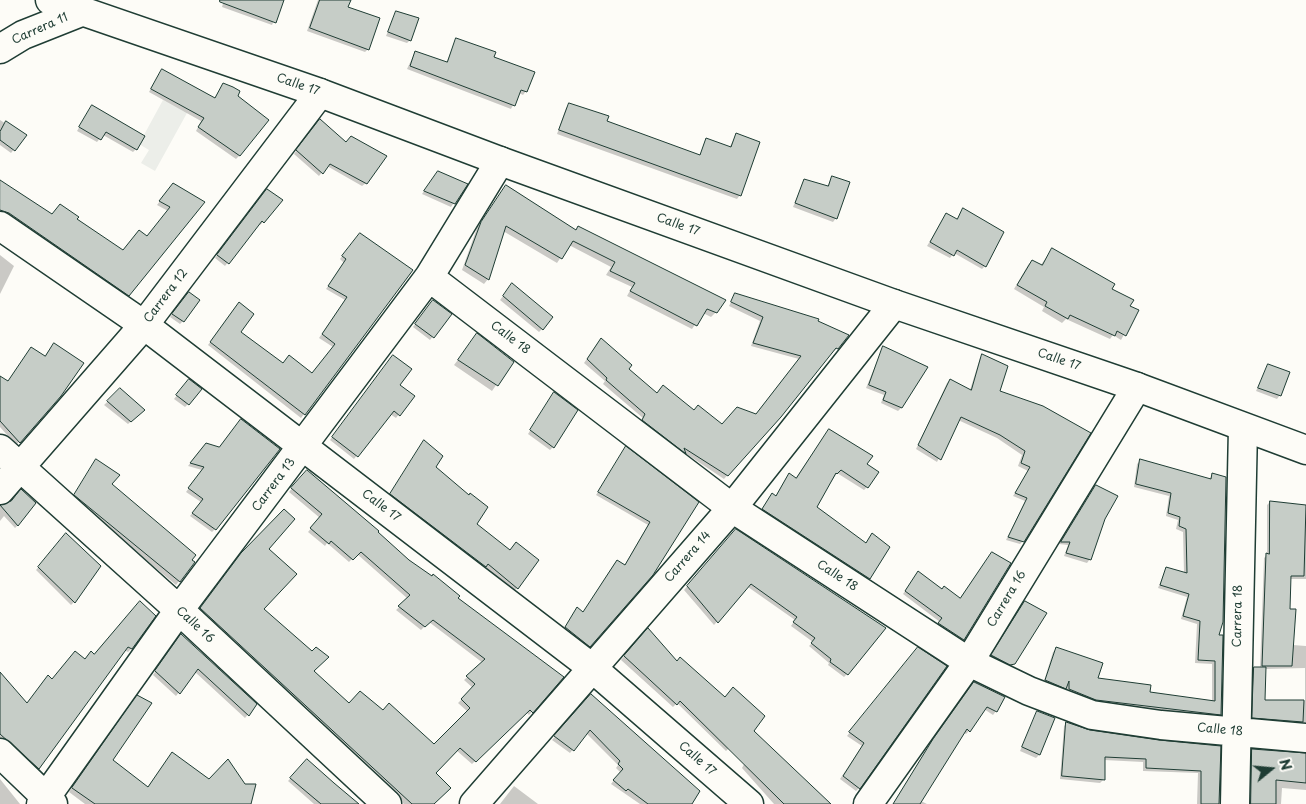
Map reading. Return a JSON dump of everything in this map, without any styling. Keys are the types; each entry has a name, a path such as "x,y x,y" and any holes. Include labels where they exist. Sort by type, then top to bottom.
{"main road":[{"name":"Calle 17","path":"50,0 320,93 500,161 894,304 1137,387 1306,450"},
{"name":"Carrera 11","path":"0,49 23,35 81,12"},
{"name":"Carrera 12","path":"0,490 144,325 320,93"},
{"name":"Carrera 13","path":"46,802 179,610 429,277 500,161"},
{"name":"Calle 17","path":"0,226 144,325 591,667 749,804"},
{"name":"Calle 18","path":"429,277 732,508 969,662 1029,691 1092,714 1161,725 1306,738"},
{"name":"Carrera 14","path":"474,804 591,667 732,508 894,304"},
{"name":"Carrera 16","path":"868,804 969,662 1137,387"},
{"name":"Carrera 18","path":"1235,804 1243,428"},
{"name":"Calle 16","path":"0,448 20,469 179,610 387,804"},
{"path":"0,753 46,802"}],"shaded area":[{"path":"163,100 187,113 155,171 141,163 149,150 139,144"}],"building":[{"path":"220,0 284,0 276,23 220,2"},
{"path":"320,0 351,0 348,7 380,18 369,50 310,28"},
{"path":"396,11 419,18 411,41 388,32"},
{"path":"456,38 496,52 494,57 535,72 527,92 521,90 515,106 410,66 415,51 447,62"},
{"path":"162,69 215,98 223,83 233,87 240,91 238,96 269,120 240,156 198,127 204,118 151,89"},
{"path":"569,103 609,116 607,121 700,155 706,138 731,147 736,133 760,142 741,196 559,130"},
{"path":"92,105 145,136 137,150 106,132 101,140 79,127"},
{"path":"320,119 346,142 351,136 387,156 367,184 330,164 323,174 296,150"},
{"path":"6,121 27,135 15,151 0,140 0,132"},
{"path":"438,171 468,184 455,204 424,191"},
{"path":"832,176 850,182 837,219 795,203 804,179 828,186"},
{"path":"0,180 52,214 60,204 79,217 77,219 123,250 139,230 147,236 170,207 159,201 173,183 205,202 129,296 9,213 0,210"},
{"path":"506,185 576,230 578,226 726,300 717,313 707,309 697,326 630,291 635,283 610,271 615,262 573,241 562,259 506,226 489,280 465,265 481,222"},
{"path":"267,189 283,200 264,223 262,221 229,264 217,255"},
{"path":"963,208 1004,232 986,267 957,250 954,256 930,242 946,213 957,219"},
{"path":"360,233 413,270 305,415 210,342 239,302 254,314 241,332 283,363 289,355 312,373 335,344 322,334 347,297 328,286 346,259 342,256"},
{"path":"1052,248 1115,284 1112,289 1134,300 1130,306 1139,310 1126,336 1117,331 1115,336 1070,315 1068,319 1045,306 1047,302 1017,285 1032,260 1042,265"},
{"path":"512,283 553,317 543,330 503,296"},
{"path":"189,292 200,300 184,322 172,314"},
{"path":"735,293 819,319 818,321 849,335 838,349 836,348 781,417 728,476 684,448 686,454 642,420 645,414 606,380 607,378 587,359 601,338 632,365 629,369 657,393 663,385 694,410 698,405 722,424 737,407 756,414 801,356 753,343 763,317 731,302"},
{"path":"433,300 452,314 434,338 415,324"},
{"path":"477,333 514,362 498,386 458,360"},
{"path":"54,343 84,363 61,396 20,443 0,421 0,376 8,381 31,347 45,356"},
{"path":"883,346 928,367 902,408 883,400 886,392 869,385"},
{"path":"982,354 1008,366 1000,391 1043,406 1091,433 1024,542 1008,537 1027,498 1015,493 1030,467 1021,463 1025,451 1000,435 961,417 941,460 918,445 950,379 971,390"},
{"path":"393,355 412,369 400,385 415,396 400,416 394,411 358,457 332,437"},
{"path":"1268,364 1290,372 1281,396 1258,388"},
{"path":"189,379 202,389 189,405 176,395"},
{"path":"120,388 145,410 131,422 107,401"},
{"path":"554,392 578,410 554,448 530,430"},
{"path":"241,419 280,449 216,530 192,513 203,499 188,488 204,467 190,463 206,443 219,447"},
{"path":"829,429 873,456 867,464 879,472 868,488 841,470 836,473 817,507 866,543 872,533 890,547 870,579 762,509 772,493 776,496 789,473 796,478"},
{"path":"424,440 443,456 436,467 469,495 470,493 488,507 477,524 510,550 516,542 539,560 518,589 488,564 486,567 390,494"},
{"path":"626,446 699,502 653,575 590,647 565,627 577,607 583,612 617,560 625,565 650,522 598,492"},
{"path":"96,459 120,475 112,484 196,555 192,560 195,562 180,582 74,495"},
{"path":"1140,459 1211,479 1212,473 1226,477 1223,622 1219,635 1223,635 1221,715 1096,700 1069,689 1069,681 1066,689 1045,680 1056,647 1103,663 1098,678 1151,685 1150,692 1215,701 1215,661 1198,660 1200,621 1183,616 1189,594 1160,585 1166,567 1187,573 1186,529 1179,526 1180,517 1168,513 1171,493 1136,484"},
{"path":"307,470 379,531 409,560 432,576 433,574 460,596 458,598 564,677 533,713 530,710 476,762 460,748 436,773 451,788 434,804 412,804 200,608 241,553 284,509 295,519 269,549 297,574 264,609 312,651 316,647 329,657 314,671 349,703 360,691 383,710 389,703 434,744 470,708 461,699 475,684 466,676 485,659 433,620 425,627 398,606 410,595 361,552 353,560 331,541 329,544 310,528 322,514 291,488"},
{"path":"1096,485 1118,496 1105,519 1091,560 1066,553 1070,542 1061,542"},
{"path":"21,489 36,503 18,526 0,505 11,501"},
{"path":"1270,501 1306,505 1304,576 1291,576 1290,609 1296,609 1292,666 1262,666 1266,553 1269,554"},
{"path":"736,529 886,628 848,675 830,662 831,659 811,643 815,638 793,622 797,617 751,584 718,623 687,586"},
{"path":"66,533 101,566 75,603 38,567"},
{"path":"992,552 1011,563 964,640 938,623 942,618 905,591 918,571 942,589 944,586 960,598"},
{"path":"140,601 156,616 132,649 128,647 39,769 0,734 0,672 27,703 48,675 52,679 75,651 85,659 91,651 94,654"},
{"path":"1025,601 1047,613 1015,664 1010,665 991,655"},
{"path":"648,628 677,661 680,657 725,697 733,687 765,716 754,731 831,804 784,804 680,701 677,705 624,656"},
{"path":"181,634 257,704 249,716 198,669 180,694 155,671"},
{"path":"918,647 947,666 860,789 843,776 864,743 849,732"},
{"path":"1254,667 1266,667 1265,700 1304,700 1303,722 1252,718"},
{"path":"974,682 1005,697 997,712 987,707 970,732 967,729 920,804 893,804 933,739"},
{"path":"591,694 700,791 692,804 648,804 628,789 626,791 613,780 623,769 618,764 620,761 590,730 574,751 554,736"},
{"path":"137,695 152,703 113,760 148,787 172,752 209,779 228,759 245,784 256,784 251,804 95,804 72,788"},
{"path":"1037,711 1055,718 1040,755 1022,747"},
{"path":"1066,722 1090,730 1159,740 1221,746 1219,804 1201,804 1201,771 1146,768 1146,759 1105,757 1105,780 1062,776"},
{"path":"1252,749 1306,753 1306,783 1276,780 1276,804 1251,804"},
{"path":"307,759 359,804 321,804 290,778"}]}
